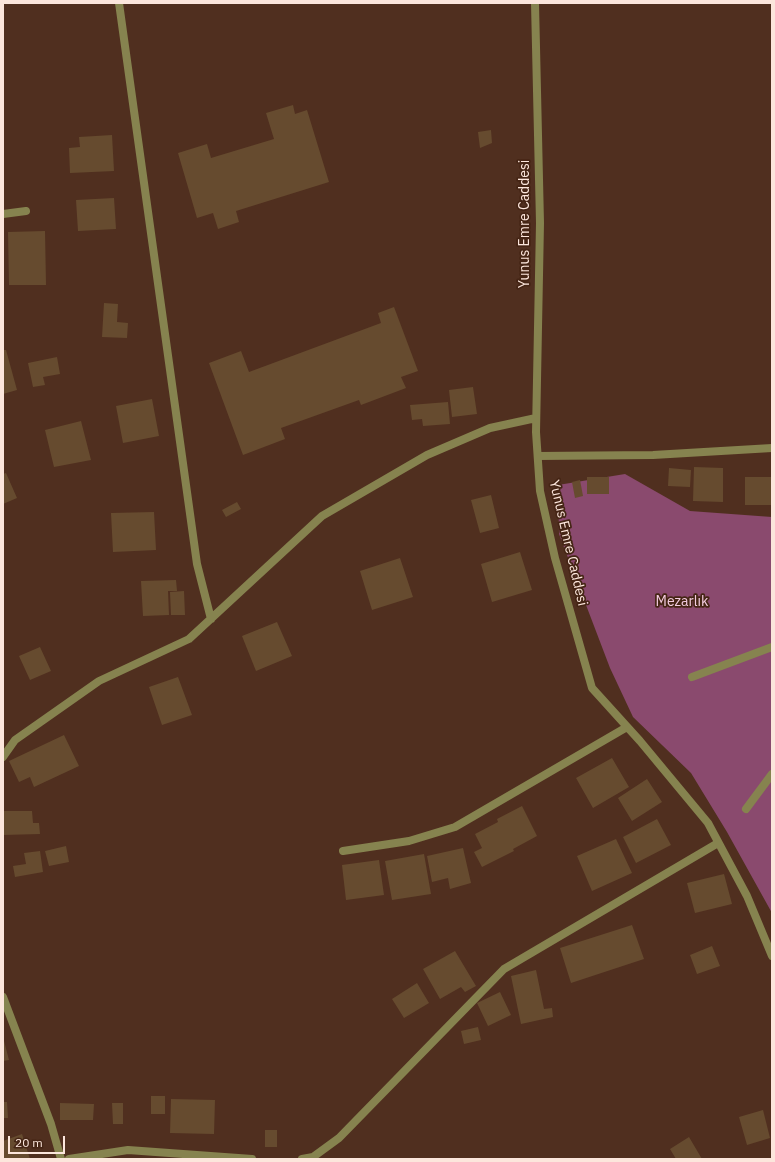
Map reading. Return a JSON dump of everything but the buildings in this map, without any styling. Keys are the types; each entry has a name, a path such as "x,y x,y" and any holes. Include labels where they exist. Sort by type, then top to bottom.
{"street":[{"path":"120,3 197,564 211,619"},
{"name":"Yunus Emre Caddesi","path":"535,3 540,223 536,432 540,491 555,558 592,688 708,823 747,896 772,956"},
{"path":"3,214 26,211"},
{"path":"3,757 15,740 99,681 189,639 322,516 427,455 490,428 536,418"},
{"path":"538,456 653,456 772,448"},
{"path":"692,677 772,647"},
{"path":"343,851 409,841 455,828 627,727"},
{"path":"746,809 772,774"},
{"path":"302,1159 313,1157 339,1138 504,969 718,843"},
{"path":"3,997 51,1124 61,1159"},
{"path":"69,1159 128,1150 252,1159"}],"green space":[{"name":"Mezarlık","path":"625,474 690,511 772,517 772,913 727,832 691,773 633,717 610,668 559,534 558,485"}]}
